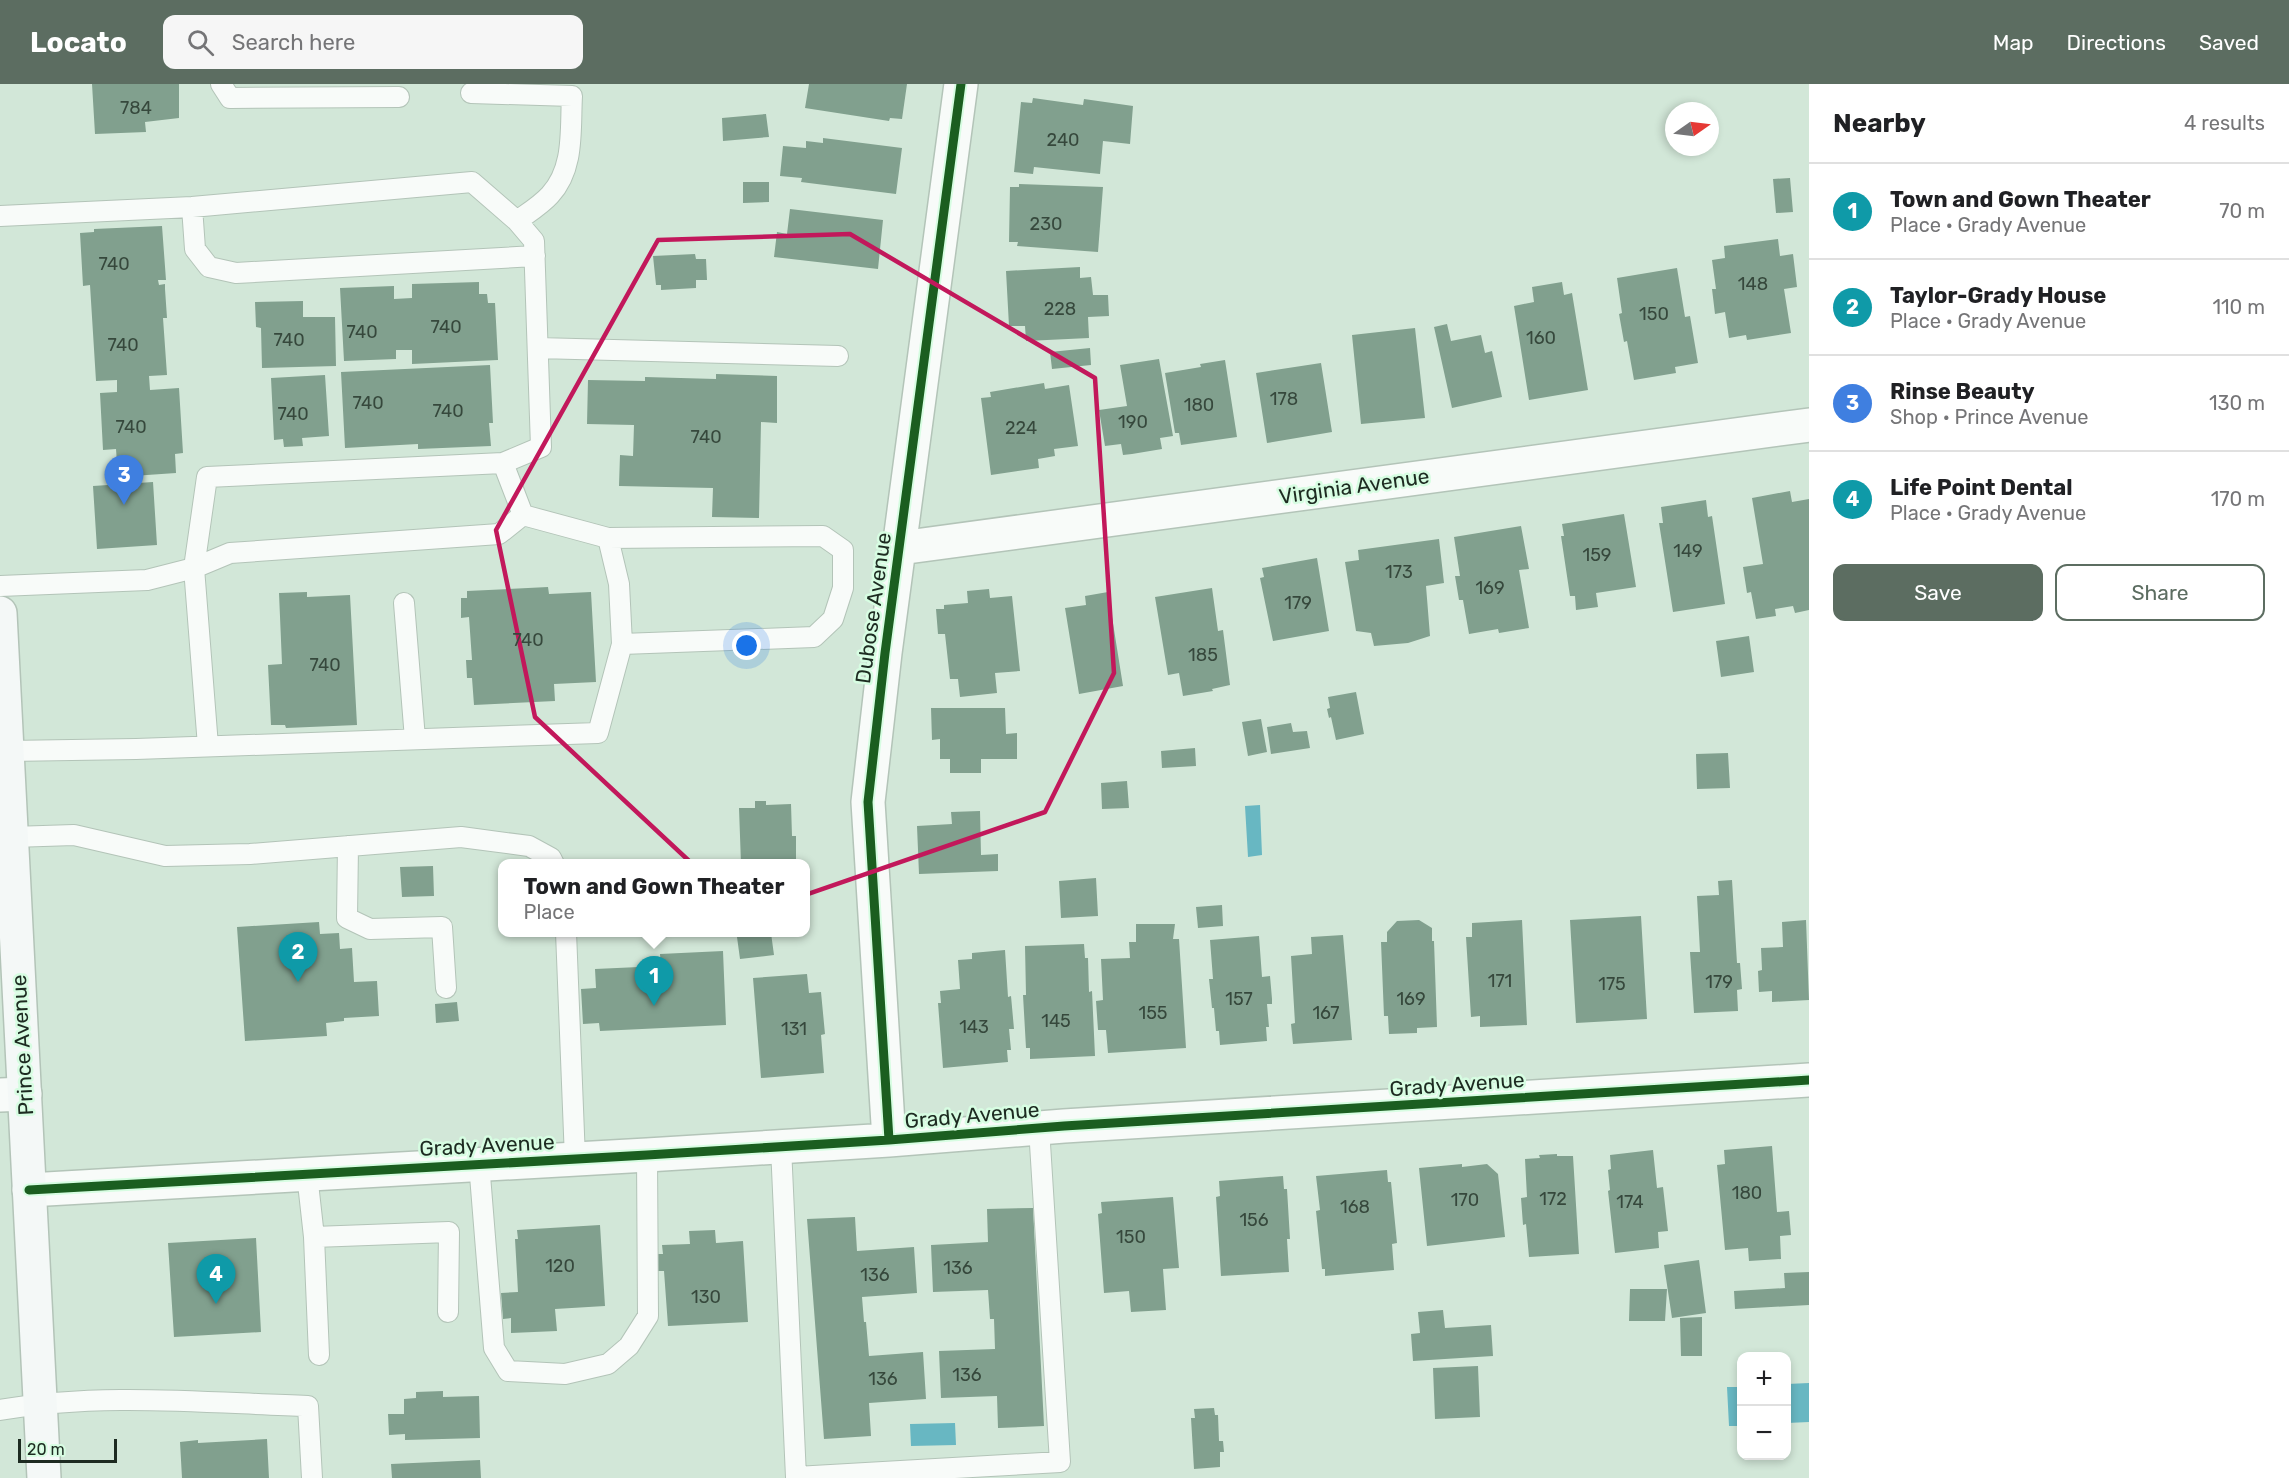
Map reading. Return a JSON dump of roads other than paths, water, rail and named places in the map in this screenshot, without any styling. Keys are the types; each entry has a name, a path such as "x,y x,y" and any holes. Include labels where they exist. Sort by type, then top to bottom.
{"main road":[{"name":"Prince Avenue","path":"0,613 12,837 12,1095 29,1190 44,1478"}],"street":[{"name":"Dubose Avenue","path":"889,1140 868,802 885,653 961,84"},
{"name":"Virginia Avenue","path":"900,548 1809,425"},
{"name":"Grady Avenue","path":"29,1190 781,1147 1039,1128 1809,1080"}],"lane":[{"path":"221,84 230,98 399,97"},
{"path":"471,93 572,96 570,153 563,177 550,194 517,221"},
{"path":"0,216 192,207 472,182 517,221 534,241 541,447 503,463 207,477 194,568 208,746"},
{"path":"192,207 195,249 209,267 236,273 535,256"},
{"path":"538,348 838,356"},
{"path":"503,463 523,515"},
{"path":"523,515 608,538 823,536 843,550 843,588 833,619 814,637 622,644"},
{"path":"0,586 147,580 194,568 230,553 499,534 523,515"},
{"path":"8,752 598,733 622,644 619,584 608,538"},
{"path":"405,603 415,740"},
{"path":"12,837 75,835 165,856 250,854 461,837 529,846 552,859"},
{"path":"348,846 347,918 370,929 442,927 446,987"},
{"path":"566,937 575,1159"},
{"path":"781,1147 796,1477 1060,1462 1039,1128"},
{"path":"479,1163 494,1348 508,1371 565,1374 608,1364 629,1346 648,1317 647,1155"},
{"path":"307,1174 314,1237 319,1355"},
{"path":"314,1237 449,1232 448,1312"},
{"path":"0,1410 41,1403 102,1400 308,1406 312,1478"}],"water":[{"path":"1260,805 1262,855 1248,857 1245,806"},
{"path":"1809,1383 1809,1422 1791,1423 1791,1384"},
{"path":"1727,1387 1737,1387 1737,1426 1729,1426"},
{"path":"955,1423 956,1445 911,1446 910,1424"}],"place":[{"name":"Rinse Beauty","path":"124,505"},
{"name":"Taylor-Grady House","path":"298,982"},
{"name":"Town and Gown Theater","path":"654,1006"},
{"name":"Life Point Dental","path":"216,1304"}]}
